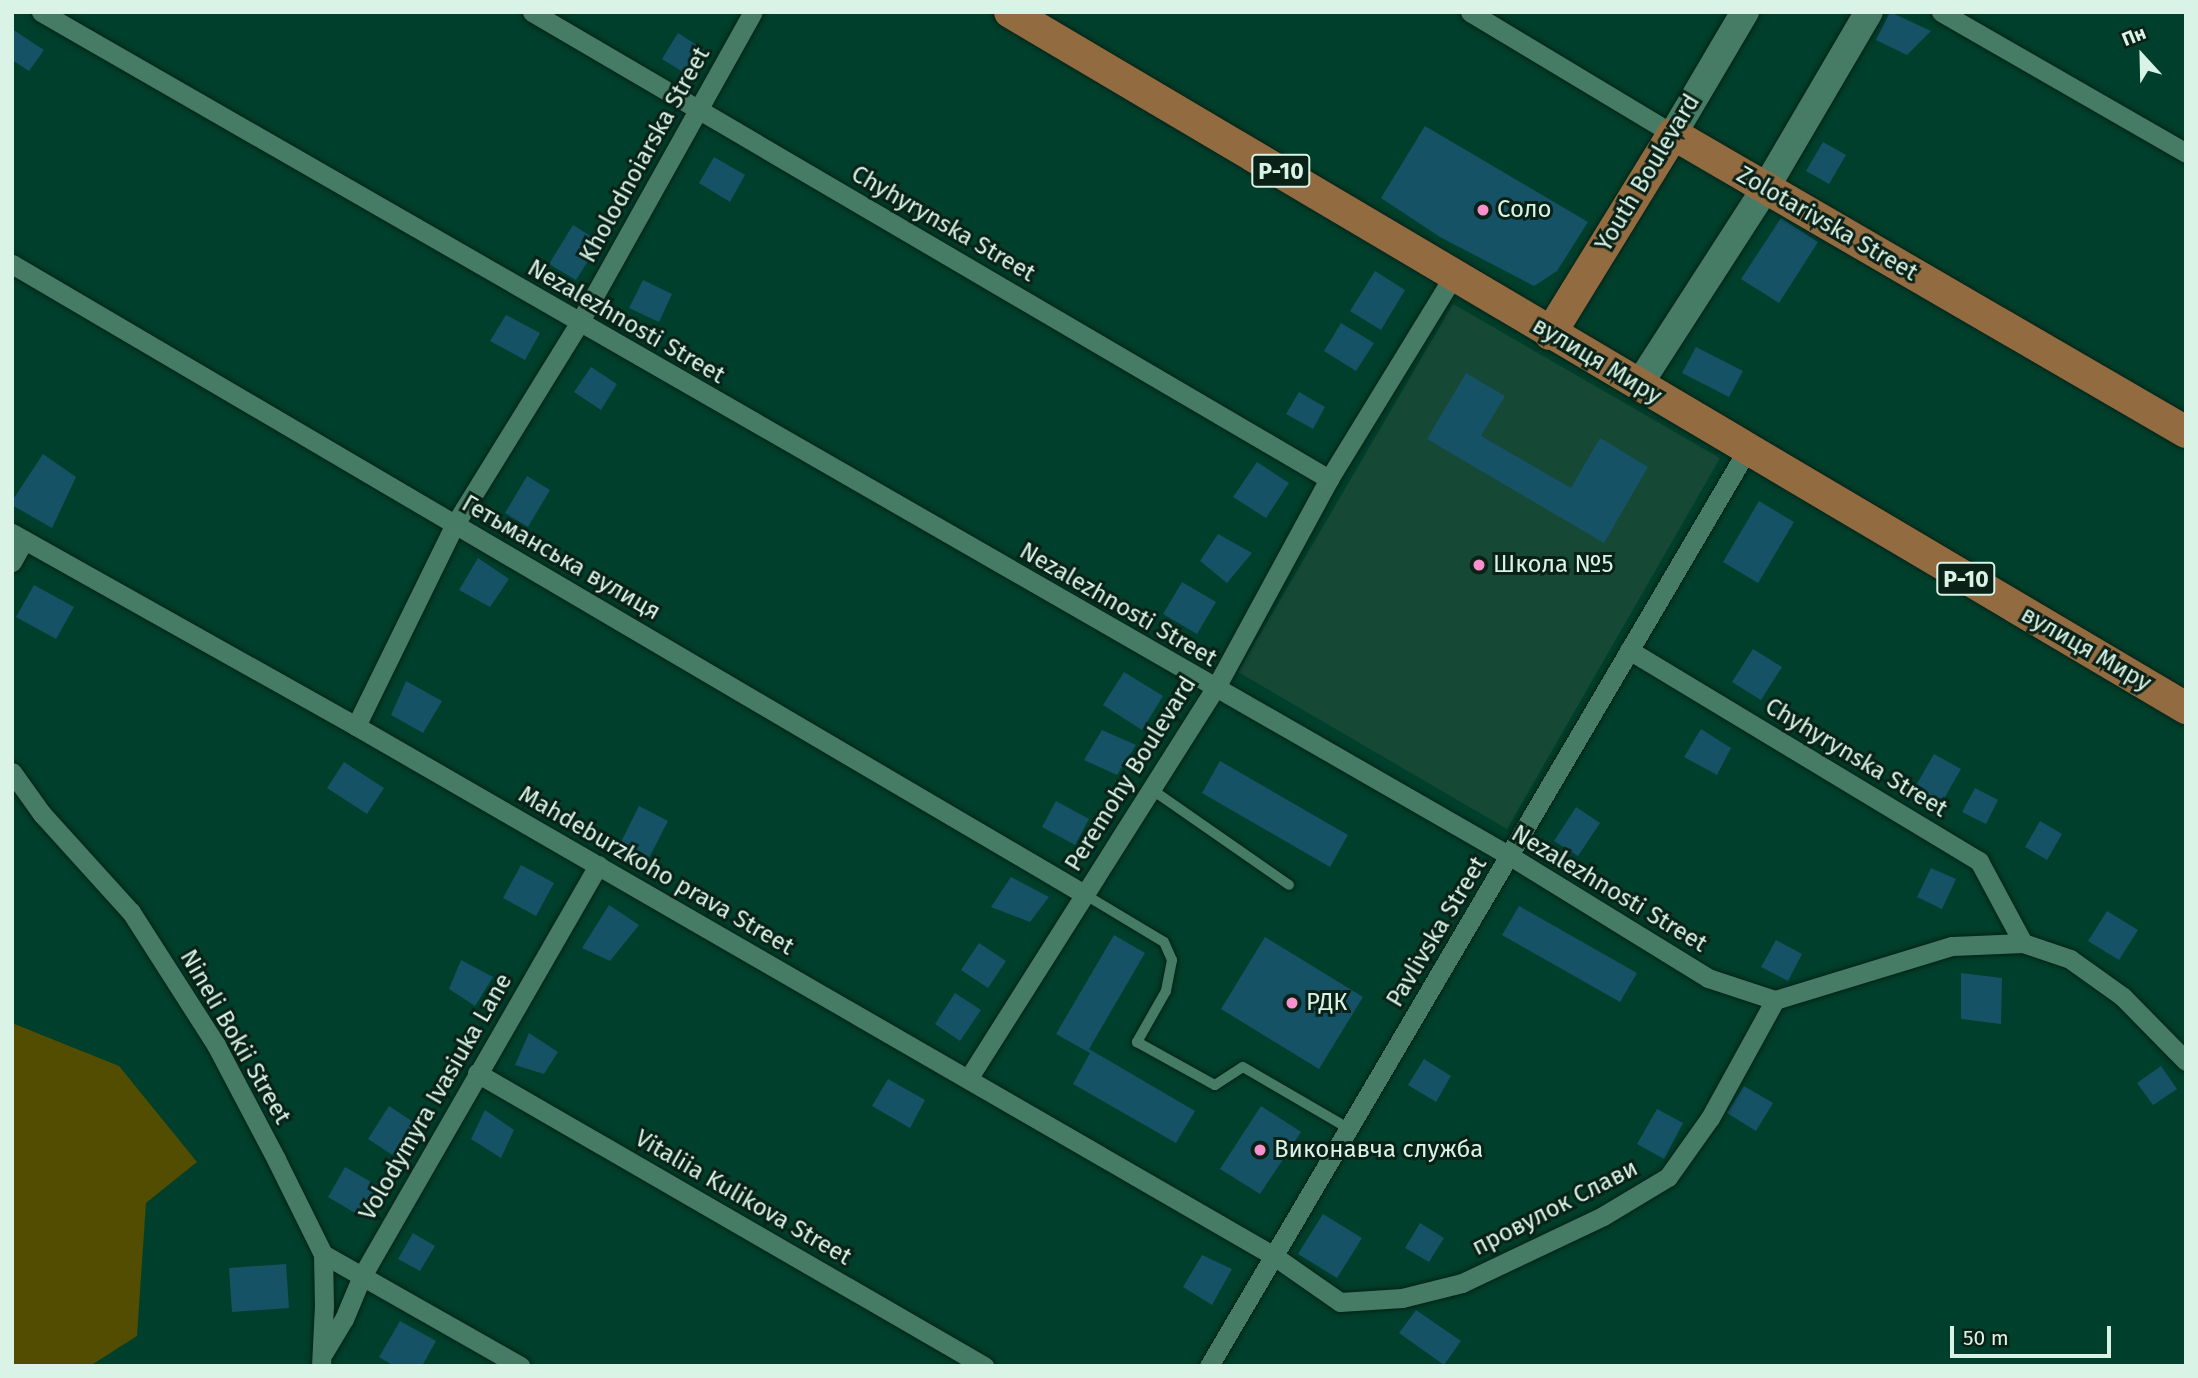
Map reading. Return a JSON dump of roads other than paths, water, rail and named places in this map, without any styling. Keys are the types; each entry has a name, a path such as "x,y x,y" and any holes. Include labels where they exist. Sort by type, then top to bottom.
{"main road":[{"name":"вулиця Миру","path":"1010,12 2186,708"},
{"name":"Youth Boulevard","path":"1550,334 1745,12"},
{"path":"1638,386 1765,189 1869,12"},
{"name":"Zolotarivska Street","path":"1673,134 2186,432"}],"street":[{"name":"Nezalezhnosti Street","path":"40,12 1510,856 1708,978 1775,1000"},
{"name":"Chyhyrynska Street","path":"532,12 1329,479"},
{"name":"Kholodnoiarska Street","path":"356,726 455,524 579,323 698,107 754,12"},
{"name":"Zolotarivska Street","path":"1470,12 1673,134"},
{"path":"1941,12 2186,153"},
{"name":"Гетьманська вулиця","path":"12,264 1084,894"},
{"name":"Peremohy Boulevard","path":"968,1079 1215,689 1329,479 1455,273"},
{"name":"Pavlivska Street","path":"1209,1366 1747,450"},
{"path":"12,562 18,536"},
{"name":"Mahdeburzkoho prava Street","path":"18,536 356,726 1274,1256"},
{"name":"Chyhyrynska Street","path":"1629,650 1979,861 2023,943"},
{"name":"Nineli Bokii Street","path":"12,772 42,814 131,912 216,1045 323,1254 321,1361"},
{"name":"Volodymyra Ivasiuka Lane","path":"321,1361 344,1319 362,1276 598,865"},
{"path":"1775,1000 1952,946 2023,943 2070,959 2123,997 2186,1061"},
{"name":"провулок Слави","path":"1274,1256 1340,1301 1402,1298 1462,1283 1603,1216 1668,1177 1710,1118 1775,1000"},
{"name":"Vitaliia Kulikova Street","path":"477,1073 984,1366"},
{"path":"323,1254 520,1366"}],"lane":[{"path":"1150,788 1289,885"},
{"path":"1084,894 1164,942 1172,960 1166,991 1137,1042 1215,1085 1243,1067 1348,1128"}],"place":[{"name":"Соло","path":"1483,210"},
{"name":"Школа №5","path":"1479,565"},
{"name":"РДК","path":"1292,1003"},
{"name":"Виконавча служба","path":"1260,1150"}]}
